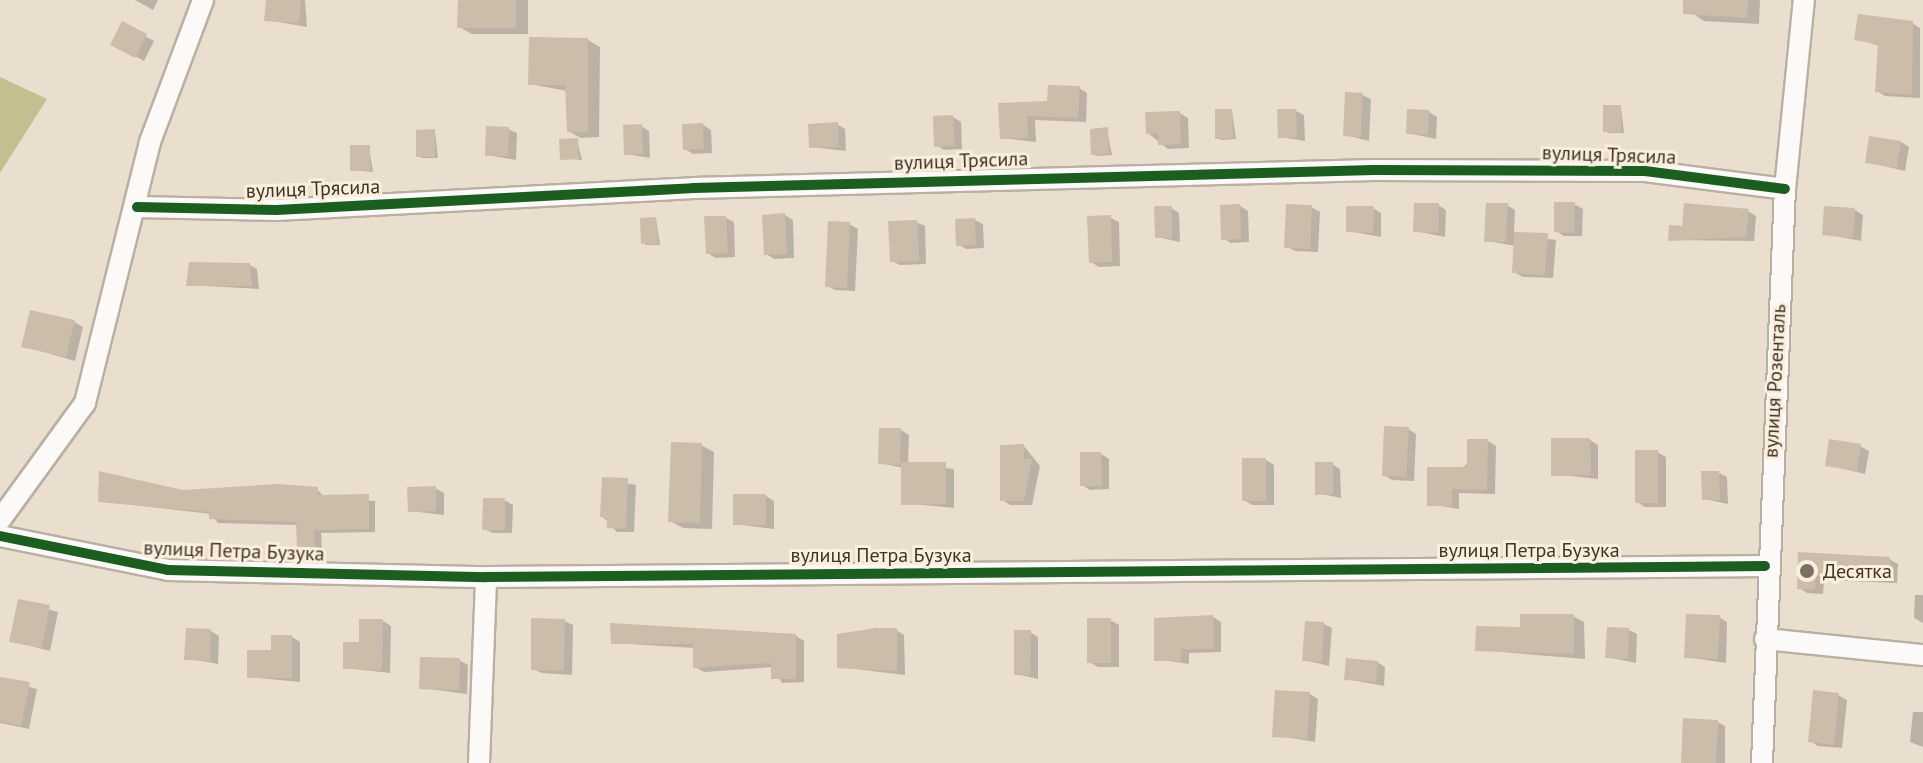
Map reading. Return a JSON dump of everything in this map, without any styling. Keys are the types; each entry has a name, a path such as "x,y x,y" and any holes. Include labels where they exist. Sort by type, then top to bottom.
{"street":[{"path":"0,520 85,403 137,207 150,142 203,0"},
{"name":"вулиця Розенталь","path":"1762,763 1765,566 1785,189 1804,0"},
{"name":"вулиця Трясила","path":"137,207 276,210 708,187 1374,170 1645,171 1785,189"},
{"name":"вулиця Петра Бузука","path":"0,536 168,570 486,577 1765,566"},
{"path":"479,763 486,577"},
{"path":"1765,639 1923,655"}],"shaded area":[{"path":"0,77 47,99 0,173"}],"building":[{"path":"266,0 301,0 299,23 264,21"},
{"path":"458,0 516,0 516,28 457,28"},
{"path":"1683,0 1748,0 1747,18 1683,14"},
{"path":"1858,14 1913,21 1912,95 1875,92 1878,44 1854,40"},
{"path":"122,21 147,34 135,58 110,45"},
{"path":"529,37 588,38 588,132 567,132 565,85 528,85"},
{"path":"1048,85 1080,86 1078,118 1027,116 1028,138 1000,139 998,103 1047,101"},
{"path":"1345,92 1363,93 1361,137 1343,136"},
{"path":"1603,105 1621,105 1621,132 1603,132"},
{"path":"1215,109 1232,109 1233,138 1215,139"},
{"path":"1277,109 1296,109 1297,138 1278,138"},
{"path":"1407,109 1429,110 1428,135 1406,134"},
{"path":"1180,111 1181,144 1158,145 1158,133 1146,134 1145,112"},
{"path":"953,115 955,146 934,147 933,116"},
{"path":"838,122 839,147 809,148 808,124"},
{"path":"703,123 704,149 683,150 682,124"},
{"path":"642,124 643,154 624,155 623,125"},
{"path":"486,126 509,127 508,156 485,156"},
{"path":"1108,127 1109,154 1091,155 1090,129"},
{"path":"435,129 435,157 416,157 416,130"},
{"path":"1869,136 1901,141 1897,168 1865,163"},
{"path":"578,138 579,159 560,160 559,139"},
{"path":"350,145 370,145 370,171 350,171"},
{"path":"1554,202 1575,202 1574,233 1554,232"},
{"path":"1414,203 1439,203 1438,233 1413,232"},
{"path":"1486,203 1508,203 1506,242 1484,242"},
{"path":"1684,203 1749,209 1746,237 1668,241 1669,225 1682,226"},
{"path":"1240,204 1241,239 1221,240 1220,205"},
{"path":"1286,204 1312,205 1310,249 1284,248"},
{"path":"1154,206 1172,206 1172,238 1155,238"},
{"path":"1346,206 1374,206 1373,233 1346,232"},
{"path":"1824,206 1855,208 1853,238 1822,235"},
{"path":"785,213 787,254 764,255 762,215"},
{"path":"1111,215 1112,262 1089,263 1087,216"},
{"path":"704,216 726,216 728,253 706,254"},
{"path":"656,217 658,244 641,244 640,218"},
{"path":"975,218 976,245 956,246 955,219"},
{"path":"917,220 919,261 890,262 888,221"},
{"path":"828,221 850,222 847,288 825,287"},
{"path":"1514,232 1548,233 1545,275 1512,273"},
{"path":"189,262 250,263 252,286 186,286"},
{"path":"30,310 75,320 66,357 21,347"},
{"path":"1384,426 1409,427 1406,477 1382,476"},
{"path":"879,428 901,428 900,465 878,464"},
{"path":"1551,438 1590,438 1591,475 1551,476"},
{"path":"1467,439 1488,439 1487,490 1452,489 1452,506 1427,506 1427,467 1467,467"},
{"path":"1829,439 1861,444 1857,471 1825,466"},
{"path":"671,442 702,443 700,523 668,522"},
{"path":"1024,444 1024,459 1032,459 1024,501 1000,501 1000,445"},
{"path":"1635,450 1658,450 1658,503 1635,503"},
{"path":"1080,452 1101,452 1102,486 1080,486"},
{"path":"1242,458 1266,458 1266,501 1242,501"},
{"path":"901,462 946,462 946,504 901,505"},
{"path":"1315,462 1333,462 1333,494 1315,495"},
{"path":"99,471 183,490 279,484 318,487 318,495 369,494 369,529 314,530 315,548 297,549 296,522 209,519 209,512 98,502"},
{"path":"1701,471 1719,471 1720,500 1702,500"},
{"path":"602,477 628,478 626,529 607,528 607,518 600,517"},
{"path":"436,486 436,511 408,512 407,487"},
{"path":"733,494 766,494 766,525 733,525"},
{"path":"483,498 505,498 505,530 482,530"},
{"path":"1798,552 1890,557 1889,579 1816,576 1815,590 1797,589"},
{"path":"18,599 50,605 42,648 9,642"},
{"path":"1520,614 1574,614 1574,654 1475,651 1476,626 1520,627"},
{"path":"1686,614 1720,615 1718,659 1684,658"},
{"path":"1213,615 1214,649 1181,649 1181,661 1154,661 1154,618"},
{"path":"531,618 565,619 564,671 531,670"},
{"path":"1087,618 1111,618 1111,663 1087,663"},
{"path":"359,619 383,619 382,670 343,669 343,642 359,642"},
{"path":"1305,621 1324,622 1322,662 1302,661"},
{"path":"610,623 796,634 796,679 771,679 771,663 693,668 693,644 611,644"},
{"path":"1607,627 1629,628 1628,659 1605,658"},
{"path":"186,628 211,629 210,661 184,660"},
{"path":"897,628 897,671 837,668 837,634"},
{"path":"1014,630 1031,630 1030,675 1014,675"},
{"path":"271,635 292,635 292,678 247,678 247,650 271,650"},
{"path":"420,657 460,658 459,690 419,689"},
{"path":"1346,658 1378,661 1376,682 1344,680"},
{"path":"0,677 30,682 21,726 0,721"},
{"path":"1275,690 1310,692 1307,739 1272,737"},
{"path":"1813,690 1839,693 1834,745 1808,742"},
{"path":"1683,718 1718,720 1716,763 1681,763"}],"cycle path":[{"path":"137,207 276,210 693,188 1374,170 1645,171 1785,189"},
{"path":"0,536 168,570 486,577 1765,566"}],"place":[{"name":"Десятка","path":"1807,571"}]}
